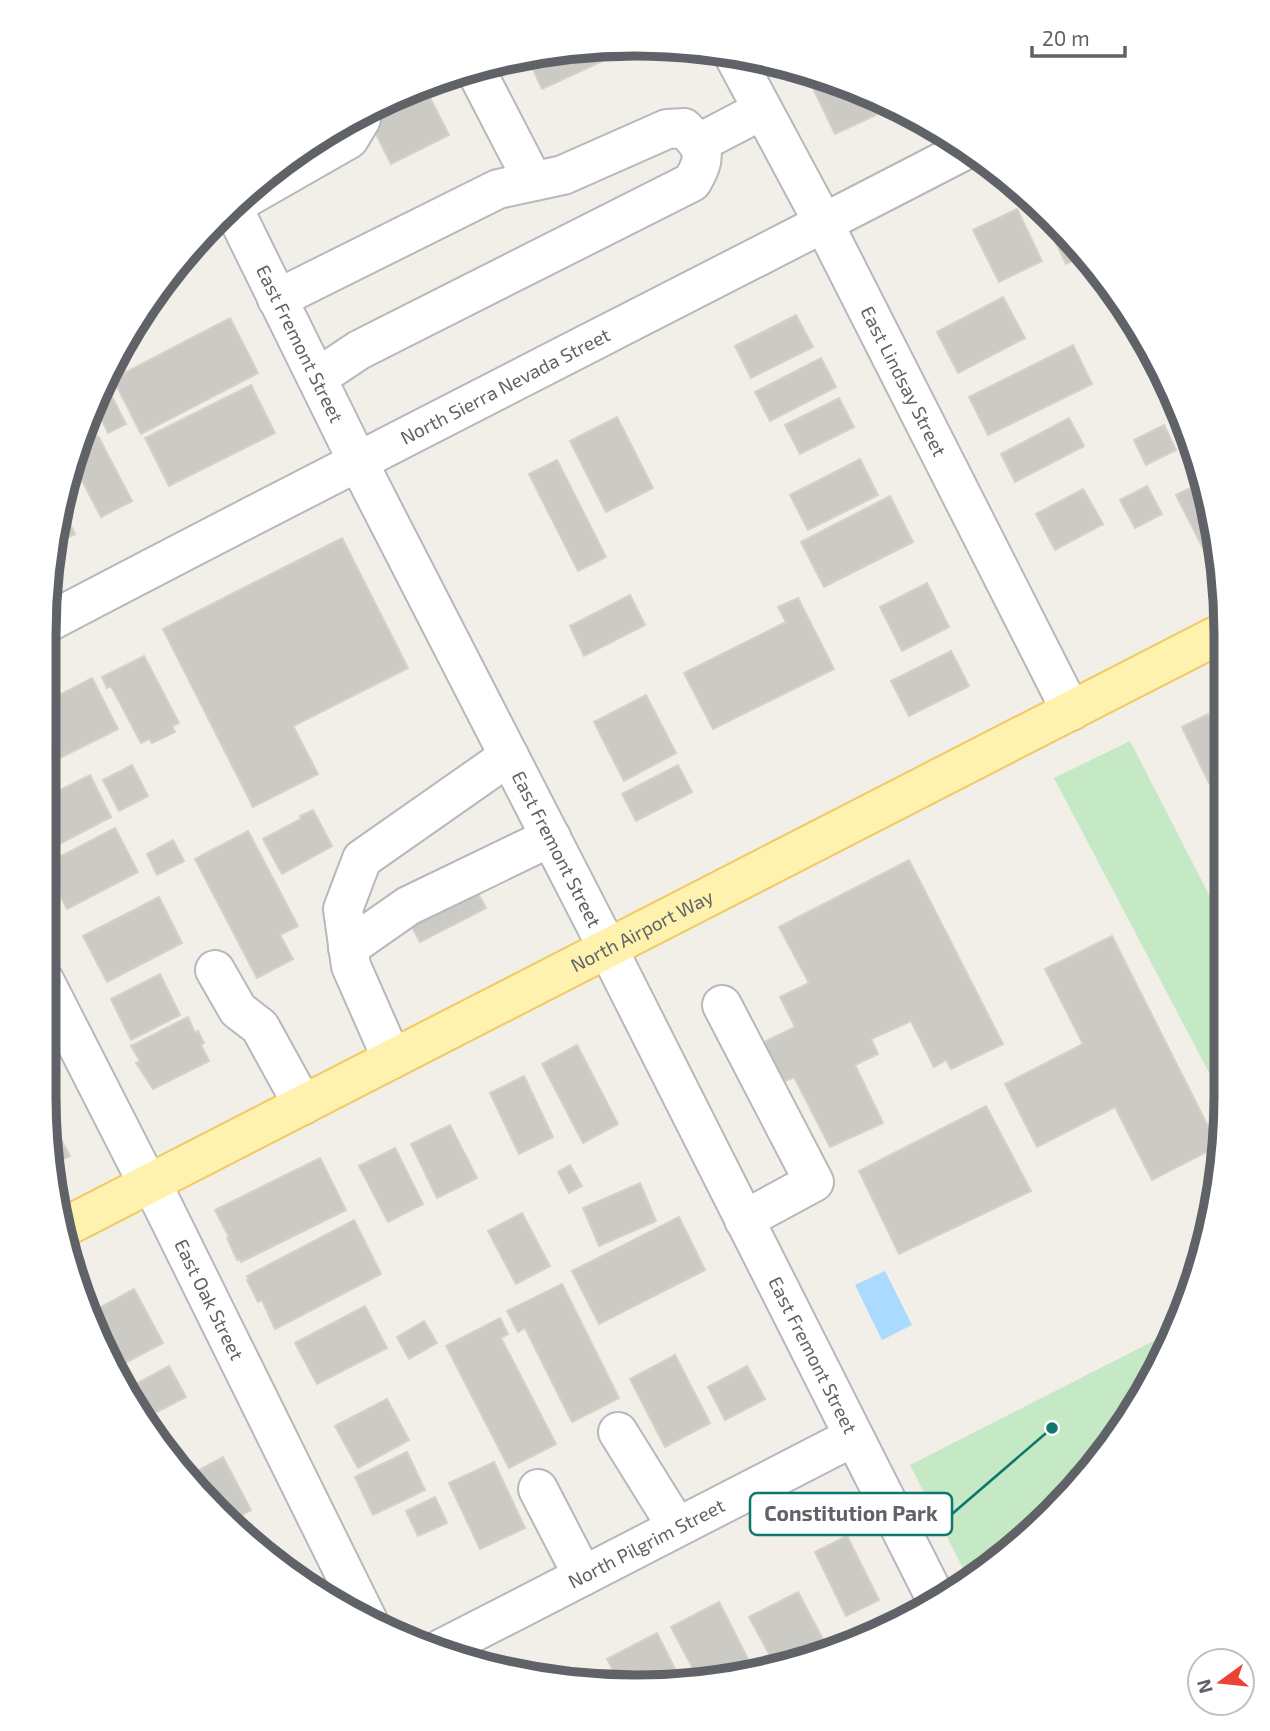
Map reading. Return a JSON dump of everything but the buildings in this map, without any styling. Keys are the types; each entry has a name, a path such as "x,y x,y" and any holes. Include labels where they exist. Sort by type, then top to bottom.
{"main road":[{"name":"North Airport Way","path":"71,1224 1214,637"}],"street":[{"name":"East Lindsay Street","path":"739,66 824,224 1071,711"},
{"path":"480,78 533,181"},
{"path":"699,143 762,110"},
{"path":"277,299 498,189 563,175 667,129 684,128 699,143 703,164 692,182 359,350 317,378"},
{"path":"280,178 349,139 355,129"},
{"name":"North Sierra Nevada Street","path":"56,618 357,460 957,154"},
{"name":"East Fremont Street","path":"237,216 357,460 608,949 932,1592"},
{"path":"392,1059 351,966 348,948 343,909 362,859 509,756"},
{"path":"348,948 408,906 551,837"},
{"path":"215,971 238,1010 260,1027 303,1105"},
{"name":"East Oak Street","path":"56,1004 148,1184 165,1210 360,1605"},
{"path":"722,1005 814,1182 744,1220"},
{"path":"618,1432 677,1527"},
{"name":"North Pilgrim Street","path":"449,1644 853,1437"},
{"path":"538,1489 583,1576"}],"green space":[{"path":"1130,741 1214,905 1214,1082 1054,778"},
{"path":"1161,1337 1116,1418 1070,1478 1017,1531 965,1571 910,1465"}],"water":[{"path":"885,1271 912,1325 882,1340 855,1285"}],"place":[{"name":"Constitution Park","path":"1052,1428"}]}
